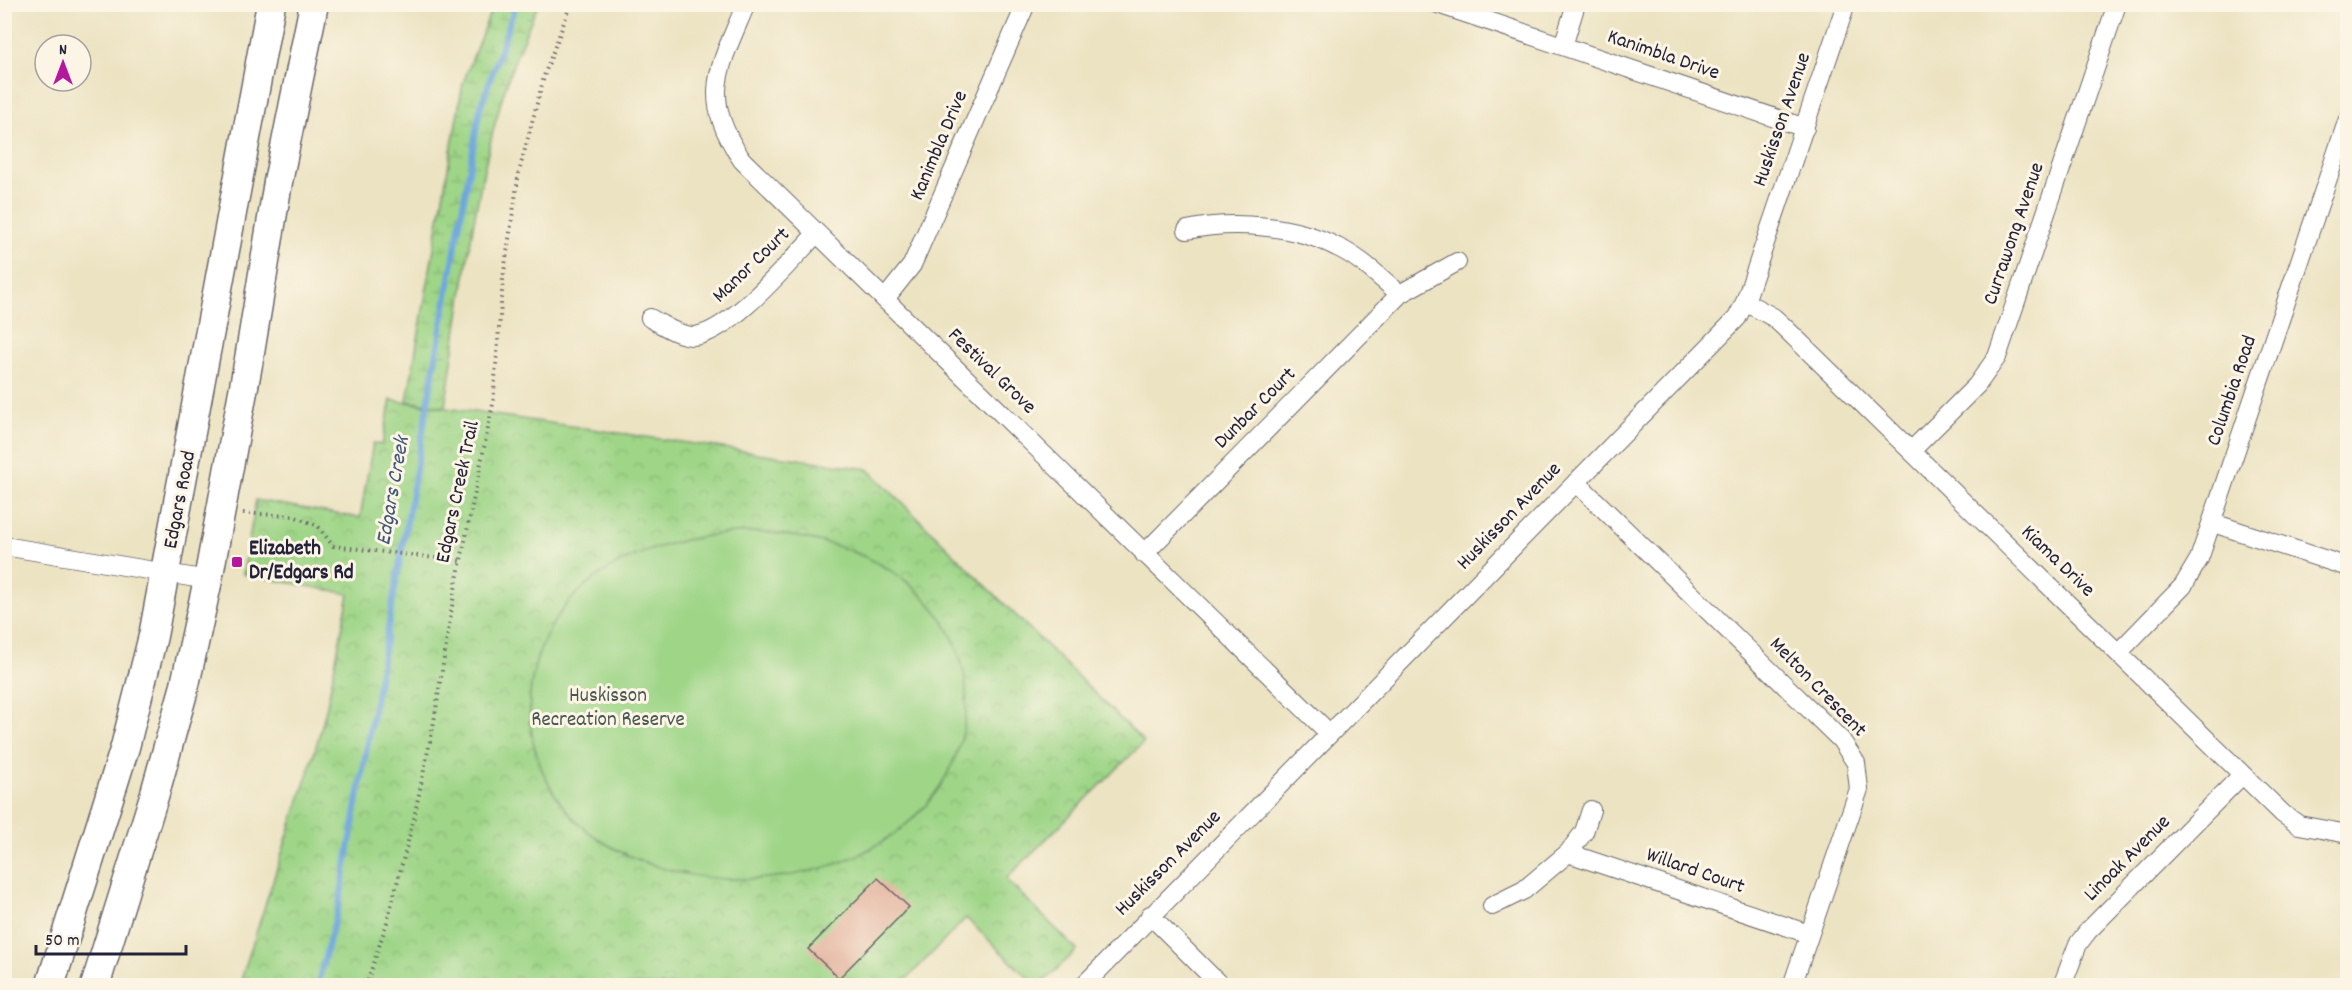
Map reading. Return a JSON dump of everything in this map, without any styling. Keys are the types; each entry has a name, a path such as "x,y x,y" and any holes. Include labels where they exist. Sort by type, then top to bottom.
{"main road":[{"name":"Edgars Road","path":"50,986 125,747 167,573 271,4"},
{"name":"Edgars Road","path":"95,986 184,689 208,580 298,76 314,4"},
{"path":"258,69 298,76"}],"street":[{"name":"Festival Grove","path":"746,4 718,74 716,90 718,114 725,135 742,160 1329,733"},
{"name":"Kanimbla Drive","path":"885,299 912,266 1026,4"},
{"name":"Kanimbla Drive","path":"1438,4 1805,128"},
{"path":"1563,46 1576,4"},
{"name":"Huskisson Avenue","path":"1083,986 1737,318 1745,302 1846,4"},
{"name":"Currawong Avenue","path":"1911,451 1977,385 1997,357 2117,4"},
{"name":"Columbia Road","path":"2118,653 2183,586 2199,560 2348,119"},
{"path":"1187,230 1207,226 1237,225 1285,231 1320,240 1358,259 1400,294"},
{"name":"Manor Court","path":"650,318 690,336 716,330 734,317 817,233"},
{"name":"Dunbar Court","path":"1144,554 1400,294 1457,262"},
{"name":"Kiama Drive","path":"1745,302 1773,317 1784,327 2291,821 2312,829 2348,834"},
{"name":"Melton Crescent","path":"1576,482 1851,751 1859,774 1859,789 1792,986"},
{"path":"2212,522 2348,567"},
{"path":"4,546 208,580"},
{"name":"Linoak Avenue","path":"2062,986 2078,944 2088,932 2242,775"},
{"path":"1492,906 1524,890 1568,853 1584,832 1591,810"},
{"name":"Willard Court","path":"1568,853 1809,934"},
{"path":"1150,915 1221,986"}],"path":[{"name":"Edgars Creek Trail","path":"366,986 387,922 414,818 434,722 461,561 493,404 503,279 519,172 545,73 571,4"},
{"path":"221,510 251,515 294,516 318,525 333,546 461,561"}],"green space":[{"path":"493,5 538,5 509,77 491,139 468,253 445,407 407,401 463,83"},
{"name":"Huskisson Recreation Reserve","path":"391,400 868,469 1144,742 1006,879 1077,950 1040,985 1035,985 966,918 901,985 239,986 314,754 326,710 349,594 243,574 256,500 360,518 373,443 382,445"},
{"path":"754,532 854,552 921,595 958,652 966,716 945,778 897,832 823,868 725,879 709,878 676,872 629,856 600,840 574,819 554,793 540,764 532,733 530,701 534,668 545,638 563,609 581,590 602,574 649,550 675,542"}],"building":[{"path":"878,878 909,907 839,978 808,949"}],"waterway":[{"name":"Edgars Creek","path":"317,986 339,905 480,109 516,4"}],"place":[{"name":"Elizabeth Dr/Edgars Rd","path":"237,562"}]}
